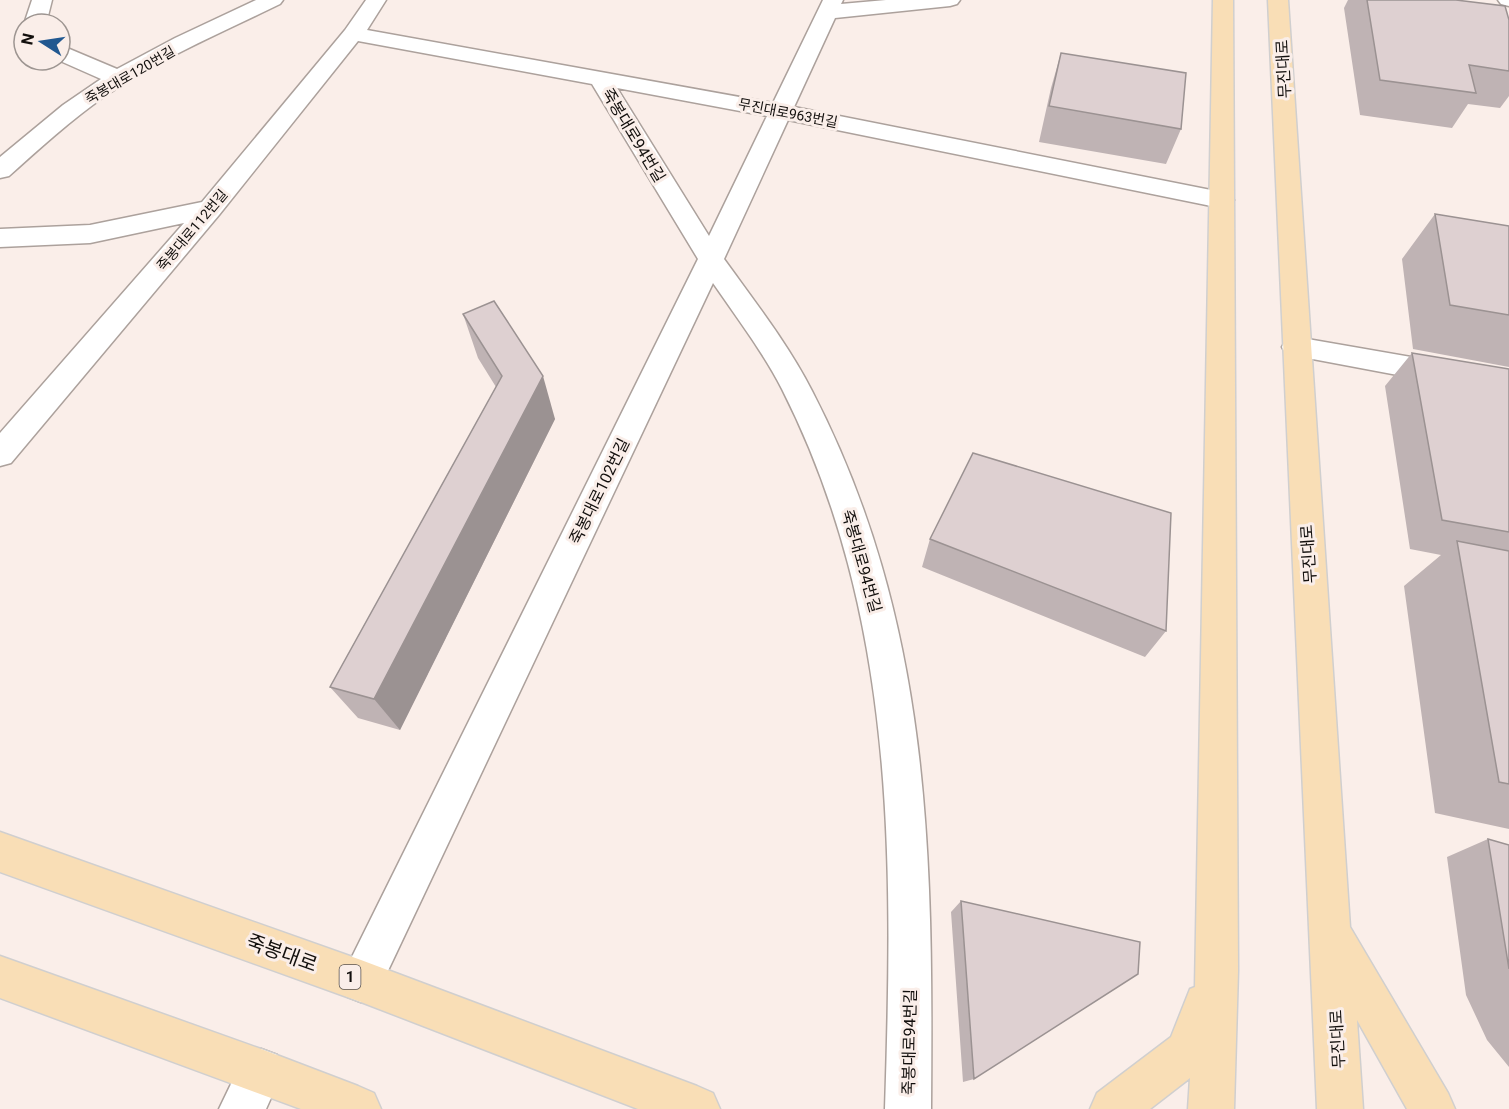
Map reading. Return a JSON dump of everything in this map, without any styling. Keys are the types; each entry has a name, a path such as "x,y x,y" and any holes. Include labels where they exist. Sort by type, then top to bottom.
{"main road":[{"path":"1211,1109 1217,971 1223,0"},
{"name":"무진대로","path":"1278,0 1340,1109"},
{"name":"죽봉대로","path":"0,852 361,981 697,1109"},
{"path":"1332,935 1432,1109"},
{"path":"1113,1109 1188,1052 1217,971"},
{"path":"0,977 251,1090 358,1109"}],"street":[{"name":"죽봉대로120번길","path":"0,170 63,116 120,78 273,0"},
{"name":"죽봉대로112번길","path":"0,454 210,209 353,34 376,0"},
{"path":"831,6 950,0"},
{"name":"죽봉대로102번길","path":"361,981 831,6"},
{"name":"무진대로963번길","path":"353,34 780,111 1221,200"},
{"path":"72,59 120,78"},
{"name":"죽봉대로94번길","path":"599,77 711,259 774,349 797,391 833,468 870,581 892,682 906,816 912,919 908,1109"},
{"path":"0,238 90,234 210,209"},
{"path":"1296,347 1509,385"}],"building":[{"path":"1367,0 1456,0 1505,6 1509,20 1509,71 1469,65 1476,93 1380,80"},
{"path":"1061,53 1186,73 1181,129 1049,106"},
{"path":"1435,214 1509,226 1509,315 1450,305"},
{"path":"494,301 543,376 374,699 330,687 502,376 463,314"},
{"path":"1412,353 1509,369 1509,532 1442,520"},
{"path":"973,453 1171,513 1166,631 930,539"},
{"path":"1457,541 1509,551 1509,784 1499,782"},
{"path":"1488,839 1509,845 1509,969"},
{"path":"961,901 1140,942 1138,974 974,1079"}]}
